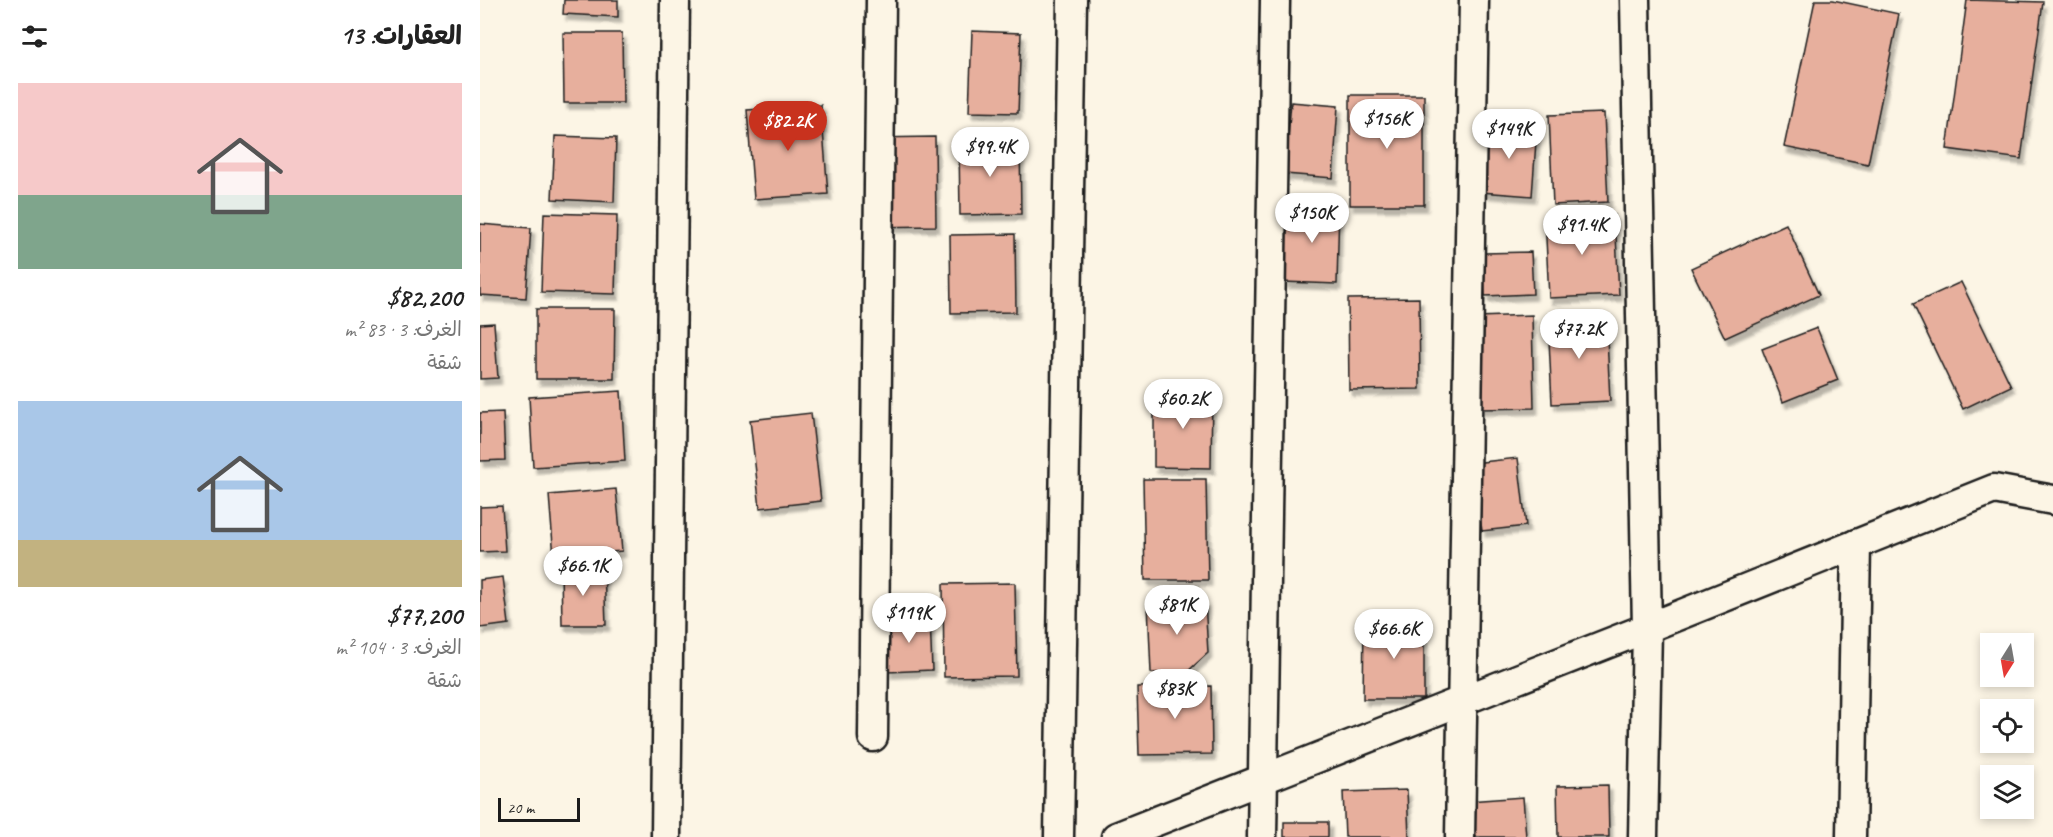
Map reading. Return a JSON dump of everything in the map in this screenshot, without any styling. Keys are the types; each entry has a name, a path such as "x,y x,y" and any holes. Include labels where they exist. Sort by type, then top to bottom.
{"street":[{"path":"666,837 675,0"},
{"path":"873,736 881,0"},
{"path":"1059,837 1072,0"},
{"path":"1262,837 1275,0"},
{"path":"1460,837 1474,0"},
{"path":"1635,0 1647,628 1642,837"},
{"path":"1116,837 1994,489 2053,500"},
{"path":"1851,837 1856,544"}],"building":[{"path":"564,0 618,0 618,17 563,14"},
{"path":"1815,0 1833,0 1899,14 1868,164 1784,147"},
{"path":"1967,0 2043,2 2021,159 1947,149"},
{"path":"972,31 1021,33 1018,113 969,112"},
{"path":"563,33 622,33 623,103 564,103"},
{"path":"1350,95 1424,95 1424,205 1350,205"},
{"path":"1291,102 1338,106 1333,178 1285,174"},
{"path":"821,105 828,194 754,199 747,110"},
{"path":"1604,113 1608,202 1553,205 1549,115"},
{"path":"1487,124 1537,128 1532,196 1481,192"},
{"path":"555,136 616,138 614,202 552,199"},
{"path":"935,137 936,226 867,227 866,138"},
{"path":"1020,142 1021,214 960,215 959,143"},
{"path":"1286,205 1339,206 1337,284 1284,282"},
{"path":"544,213 617,215 615,294 541,292"},
{"path":"1615,215 1619,295 1549,298 1545,218"},
{"path":"480,224 531,228 526,298 480,295"},
{"path":"1786,224 1819,295 1725,338 1691,268"},
{"path":"1015,234 1016,312 951,313 950,235"},
{"path":"1531,252 1533,294 1485,296 1483,253"},
{"path":"1961,282 2011,386 1963,409 1913,304"},
{"path":"1419,298 1420,389 1349,390 1348,299"},
{"path":"536,309 615,309 614,379 536,379"},
{"path":"1532,315 1534,408 1479,409 1477,317"},
{"path":"1606,315 1610,401 1552,404 1548,318"},
{"path":"494,323 498,378 480,379 480,324"},
{"path":"1817,328 1838,380 1783,402 1762,349"},
{"path":"621,391 625,461 533,467 529,397"},
{"path":"1154,392 1212,392 1211,468 1154,467"},
{"path":"503,412 505,460 480,461 480,413"},
{"path":"811,413 821,501 760,508 750,420"},
{"path":"1518,458 1526,526 1482,531 1473,463"},
{"path":"1143,479 1206,479 1208,580 1145,580"},
{"path":"616,489 622,551 554,557 549,495"},
{"path":"502,506 505,551 480,552 480,507"},
{"path":"604,568 606,625 562,625 561,569"},
{"path":"503,577 509,624 480,628 480,580"},
{"path":"1015,583 1017,676 944,677 943,584"},
{"path":"1205,601 1208,653 1187,672 1151,673 1148,604"},
{"path":"930,617 932,670 888,672 885,618"},
{"path":"1364,621 1424,622 1424,699 1363,699"},
{"path":"1211,686 1212,754 1139,755 1137,687"},
{"path":"1608,785 1609,837 1558,837 1557,786"},
{"path":"1407,790 1409,837 1345,837 1343,792"},
{"path":"1523,797 1526,837 1471,837 1468,801"},
{"path":"1284,822 1328,822 1328,837 1284,837"}]}
